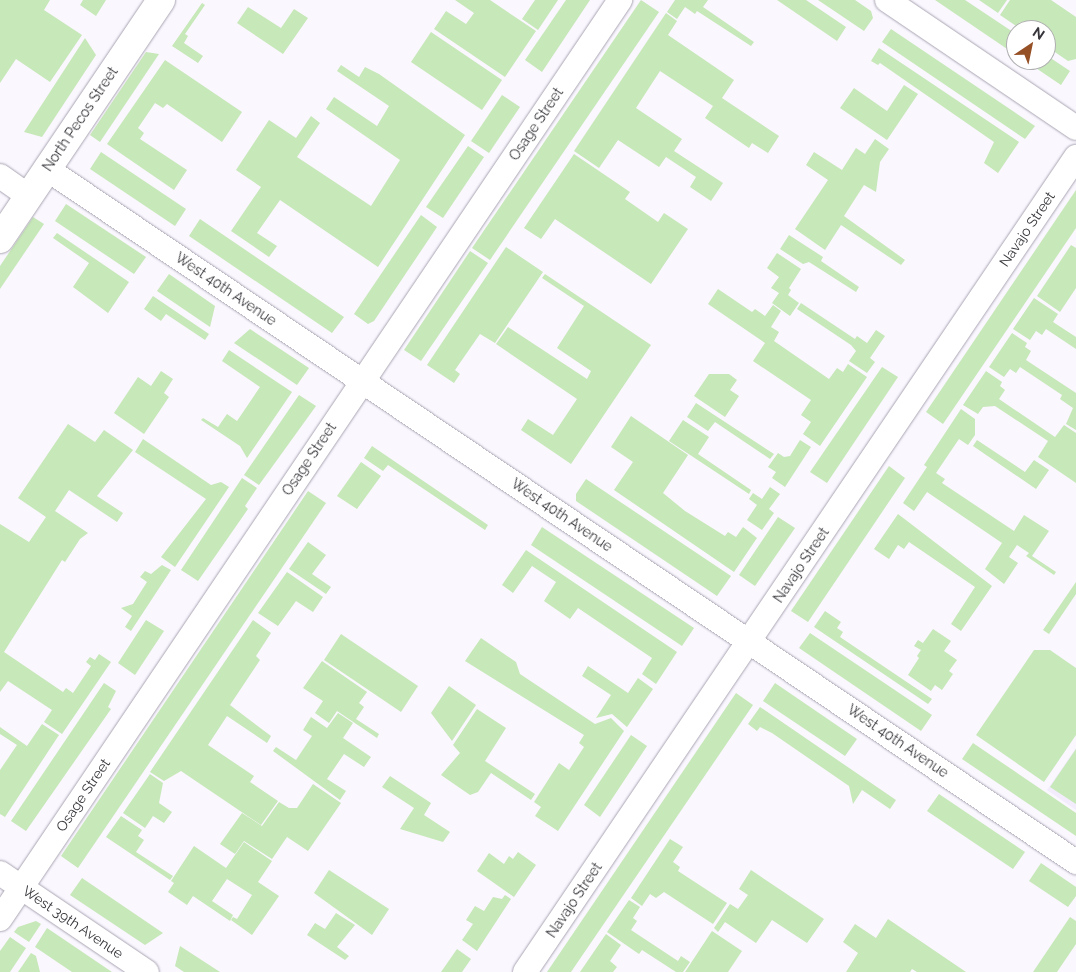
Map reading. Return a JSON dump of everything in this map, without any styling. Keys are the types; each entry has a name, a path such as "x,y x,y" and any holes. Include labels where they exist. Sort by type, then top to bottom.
{"main road":[{"name":"North Pecos Street","path":"0,239 161,0"}],"street":[{"name":"Osage Street","path":"0,919 620,0"},
{"path":"887,0 1076,128"},
{"name":"Navajo Street","path":"525,972 1076,157"},
{"name":"West 40th Avenue","path":"47,169 1076,862"},
{"path":"0,176 29,196"},
{"name":"West 39th Avenue","path":"0,873 147,972"}],"shaded area":[{"path":"1076,748 1076,810 1047,790"}],"green space":[{"path":"0,0 50,0 44,10 82,35 50,82 16,59 0,83"},
{"path":"83,0 106,0 96,16 80,5"},
{"path":"455,0 490,0 536,31 505,77 434,29 446,11 466,24 474,13"},
{"path":"535,0 558,0 538,30 522,19"},
{"path":"566,0 590,0 542,72 525,60"},
{"path":"641,0 659,12 490,260 472,248"},
{"path":"675,0 708,0 703,7 754,42 751,46 697,11 695,14 685,7 677,19 667,12"},
{"path":"777,0 806,0 846,27 837,41"},
{"path":"818,0 855,0 871,11 873,18 864,31"},
{"path":"935,0 965,0 1006,27 1006,48"},
{"path":"979,0 1007,0 998,13"},
{"path":"1010,0 1051,0 1076,17 1076,59 1068,61 1056,53 1056,20 1007,20 1000,15"},
{"path":"202,3 205,5 185,34 188,36 184,43 203,56 198,63 172,46"},
{"path":"248,7 281,28 294,9 308,18 283,54 237,23"},
{"path":"666,13 677,21 668,35 734,80 722,98 779,136 768,153 752,143 749,148 705,118 713,106 660,71 636,108 682,139 674,151 723,183 711,201 690,187 696,177 666,157 659,167 618,140 599,168 574,151"},
{"path":"891,29 1035,126 1025,139 882,42"},
{"path":"431,32 502,80 482,110 411,62"},
{"path":"85,38 96,55 42,137 24,132"},
{"path":"879,48 1019,142 998,173 984,163 994,142 880,63 878,65 871,61"},
{"path":"146,52 159,54 100,142 90,135"},
{"path":"165,60 242,112 222,142 167,104 163,108 155,103 138,128 144,133 140,139 187,170 174,190 107,144"},
{"path":"1056,62 1070,71 1061,85 1039,70 1056,70"},
{"path":"341,65 359,77 365,67 379,74 465,135 378,267 280,200 257,233 277,246 269,257 231,231 261,187 236,170 269,120 296,138 311,116 320,123 297,157 371,206 400,160 326,109 334,97 377,126 389,106 337,71"},
{"path":"904,85 918,94 887,140 840,108 854,88 887,111"},
{"path":"502,95 520,107 489,153 471,141"},
{"path":"875,139 889,149 880,162 876,192 864,185 844,216 905,260 901,265 841,225 825,250 795,229 828,180 806,165 814,152 842,170 856,148 865,154"},
{"path":"468,146 484,157 443,218 426,207"},
{"path":"101,152 186,209 175,226 90,169"},
{"path":"574,154 630,192 625,199 658,222 664,213 688,229 651,284 555,219 541,239 524,228"},
{"path":"1076,190 1076,228 943,424 926,412"},
{"path":"66,204 146,257 134,274 55,221"},
{"path":"421,215 437,227 374,321 368,324 354,314"},
{"path":"33,217 44,224 0,289 0,266"},
{"path":"200,219 344,317 332,333 189,236"},
{"path":"57,233 129,282 108,313 73,287 89,263 53,238"},
{"path":"789,235 823,257 821,261 859,287 856,292 809,262 803,264 780,249"},
{"path":"1071,245 1076,248 1076,288 1060,312 1037,296"},
{"path":"506,247 543,272 495,343 480,334 455,370 460,374 454,383 427,365"},
{"path":"470,251 488,263 421,361 404,350"},
{"path":"777,253 801,269 789,288 791,290 788,295 799,303 790,316 772,303 779,293 771,288 779,277 767,268"},
{"path":"169,274 215,306 210,327 157,291"},
{"path":"545,274 651,345 571,464 521,430 528,419 553,435 577,399 496,344 508,327 587,379 591,371 557,348 584,306 542,278"},
{"path":"718,289 752,312 755,309 765,316 773,305 781,311 771,327 779,332 774,341 829,379 837,368 843,372 848,364 867,377 820,446 803,434 811,422 801,415 811,400 753,361 765,343 708,304"},
{"path":"153,296 209,334 205,340 166,314 161,321 144,309"},
{"path":"1034,298 1058,314 1053,322 1076,337 1076,349 1046,329 1042,335 1036,331 1030,340 1013,329"},
{"path":"801,303 855,339 857,336 867,343 876,330 885,336 870,358 875,362 867,373 849,361 856,351 851,345 797,309"},
{"path":"250,329 309,368 297,385 234,343"},
{"path":"1012,333 1027,343 1025,347 1031,351 1026,360 1076,393 1076,430 1066,424 1073,408 1060,399 1062,395 1020,367 1016,373 1010,369 1004,377 989,367"},
{"path":"229,350 292,392 247,458 240,446 201,420 203,418 218,427 227,414 237,421 260,387 222,361"},
{"path":"882,367 898,377 827,483 810,472"},
{"path":"161,371 173,379 164,393 169,397 144,434 114,413 138,377 151,386"},
{"path":"986,371 1002,382 1000,386 1005,390 999,399 1055,437 1064,425 1076,433 1076,483 1038,457 1048,441 995,406 983,407 978,414 963,405"},
{"path":"709,374 729,374 737,380 730,390 739,396 725,417 694,396"},
{"path":"299,395 316,406 259,485 244,475"},
{"path":"696,403 774,454 770,459 715,422 708,431 687,417"},
{"path":"961,409 975,419 975,435 968,445 959,439 936,473 945,479 942,483 1014,531 1024,515 1049,531 1032,556 1056,572 1054,575 1026,556 1029,553 1017,545 1009,557 1018,563 1004,584 985,569 1002,543 927,492 914,511 903,503 927,467 924,465"},
{"path":"631,416 688,455 663,493 685,511 725,536 728,532 736,537 743,527 757,538 734,572 614,490 633,462 611,447"},
{"path":"683,420 709,437 698,454 751,490 749,494 669,441"},
{"path":"68,424 95,442 104,430 133,450 97,496 123,513 117,522 69,490 55,511 88,533 80,539 65,562 62,560 4,652 63,692 66,688 73,693 91,666 86,662 90,657 95,660 99,654 111,662 62,734 44,722 52,710 8,681 0,692 0,524 29,542 46,517 18,498"},
{"path":"143,439 211,485 221,482 229,487 175,567 161,557 206,499 135,452"},
{"path":"800,440 811,447 785,487 772,478 776,472 768,467 778,453 784,457 790,456"},
{"path":"977,440 1025,472 1034,460 1049,470 1036,489 973,446"},
{"path":"372,446 488,525 485,530 388,465 383,471 364,458"},
{"path":"361,462 381,476 357,509 337,496"},
{"path":"889,466 905,478 808,622 791,611"},
{"path":"242,478 257,488 245,506 248,509 198,581 181,570"},
{"path":"586,479 731,576 717,596 576,501 576,494"},
{"path":"770,487 780,494 769,509 774,513 762,530 747,520 757,505 749,499 753,493 762,499"},
{"path":"308,491 326,503 78,868 61,856"},
{"path":"898,514 992,586 961,631 951,624 975,587 909,542 904,549 898,545 889,559 874,549"},
{"path":"778,517 795,528 755,586 739,575"},
{"path":"542,527 694,628 682,646 531,545"},
{"path":"308,542 326,555 312,574 331,587 326,594 289,569"},
{"path":"526,550 677,652 656,684 642,674 652,658 578,608 570,619 544,601 556,582 532,566 513,593 502,585"},
{"path":"162,565 171,570 131,631 125,627 132,616 121,608 133,604 147,582 140,577 145,571 151,574"},
{"path":"287,572 323,597 313,612 296,601 278,626 258,613"},
{"path":"1076,582 1076,594 1049,634 1043,630"},
{"path":"825,611 841,622 837,628 843,632 840,637 932,699 928,704 814,627"},
{"path":"146,620 164,631 135,675 118,663"},
{"path":"253,620 271,633 256,656 260,660 230,705 271,736 267,743 227,716 208,745 254,776 250,782 278,801 261,825 181,771 164,781 150,772"},
{"path":"933,629 951,641 944,651 957,660 949,671 953,674 942,690 935,685 931,691 908,675 919,658 917,656 921,650 914,646 918,640 923,643"},
{"path":"810,633 932,715 921,731 799,648"},
{"path":"341,634 418,686 401,712 324,660"},
{"path":"481,638 516,662 520,674 595,724 611,718 624,731 558,831 535,816 541,807 534,802 559,763 569,770 584,747 579,743 584,735 465,661"},
{"path":"1034,650 1050,650 1076,668 1076,735 1044,782 976,735"},
{"path":"322,661 367,692 359,703 364,707 356,719 379,734 377,738 337,711 329,723 315,713 323,701 303,688"},
{"path":"588,666 628,693 638,678 653,689 627,727 612,714 596,718 611,695 582,676"},
{"path":"104,683 116,691 108,707 111,709 26,831 11,821"},
{"path":"775,683 857,739 845,756 763,701"},
{"path":"449,686 476,705 452,741 431,713"},
{"path":"736,693 753,705 571,972 547,972"},
{"path":"760,707 896,800 890,809 862,790 853,804 849,786 772,733 760,727 757,731 748,724"},
{"path":"477,709 506,728 485,761 535,794 531,800 491,773 478,792 470,795 441,775 460,753 453,745"},
{"path":"338,713 353,723 343,738 371,757 364,767 344,754 327,779 346,791 340,800 273,751 276,747 296,760 312,736 303,730 311,717 327,728"},
{"path":"42,724 59,735 5,817 0,814 0,770 17,745 0,734 0,727 27,746"},
{"path":"631,735 647,746 600,817 584,805"},
{"path":"973,743 1076,813 1076,836 962,759"},
{"path":"1076,749 1076,804 1050,787"},
{"path":"150,774 163,783 159,803 172,812 164,823 153,816 145,828 123,813"},
{"path":"390,776 431,803 424,815 450,832 443,842 400,829 414,808 382,787"},
{"path":"313,784 341,803 308,851 287,837 272,859 244,841 235,854 220,844 242,813 262,826 279,802 289,808 297,808"},
{"path":"939,794 1025,852 1013,869 927,811"},
{"path":"121,816 142,830 138,836 144,840 136,852 173,876 170,880 106,837"},
{"path":"670,839 683,847 673,862 680,867 678,871 727,903 713,924 664,892 656,898 650,894 642,906 631,898"},
{"path":"244,842 272,861 258,882 279,896 252,935 231,920 233,917 237,919 252,895 227,879 212,901 233,915 230,921 193,896 187,905 168,892 174,883 171,881 194,846 226,868"},
{"path":"518,852 536,865 514,897 477,871 489,853 504,864 509,856 513,859"},
{"path":"1041,863 1076,887 1076,896 1068,907 1029,881"},
{"path":"329,870 389,909 372,935 314,893"},
{"path":"751,870 824,919 807,943 772,920 756,943 725,922 718,932 714,928 730,904 738,909 748,895 739,889"},
{"path":"82,878 163,933 145,945 70,895"},
{"path":"505,895 511,899 477,951 462,940 473,924 466,920 475,906 484,911 493,897 502,899"},
{"path":"629,900 640,907 633,918 637,921 631,930 678,961 681,956 690,962 683,972 676,972 642,950 639,954 607,932"},
{"path":"336,913 355,925 337,947 349,956 345,960 307,935 315,923 325,929"},
{"path":"1070,917 1076,921 1076,944 1057,972 1033,972"},
{"path":"888,919 966,972 917,972 912,969 910,972 846,972 858,953 843,942 855,924 876,938"},
{"path":"36,921 41,924 29,942 14,932 18,927"},
{"path":"47,928 112,972 72,972 35,947"},
{"path":"712,931 742,951 728,972 685,972"},
{"path":"606,934 621,945 610,961 617,967 613,972 580,972"},
{"path":"10,937 26,948 10,972 0,972 0,951"},
{"path":"180,946 220,972 184,972 175,966"},
{"path":"457,949 471,959 462,972 441,972"},
{"path":"31,953 36,956 40,972 18,972"}]}
